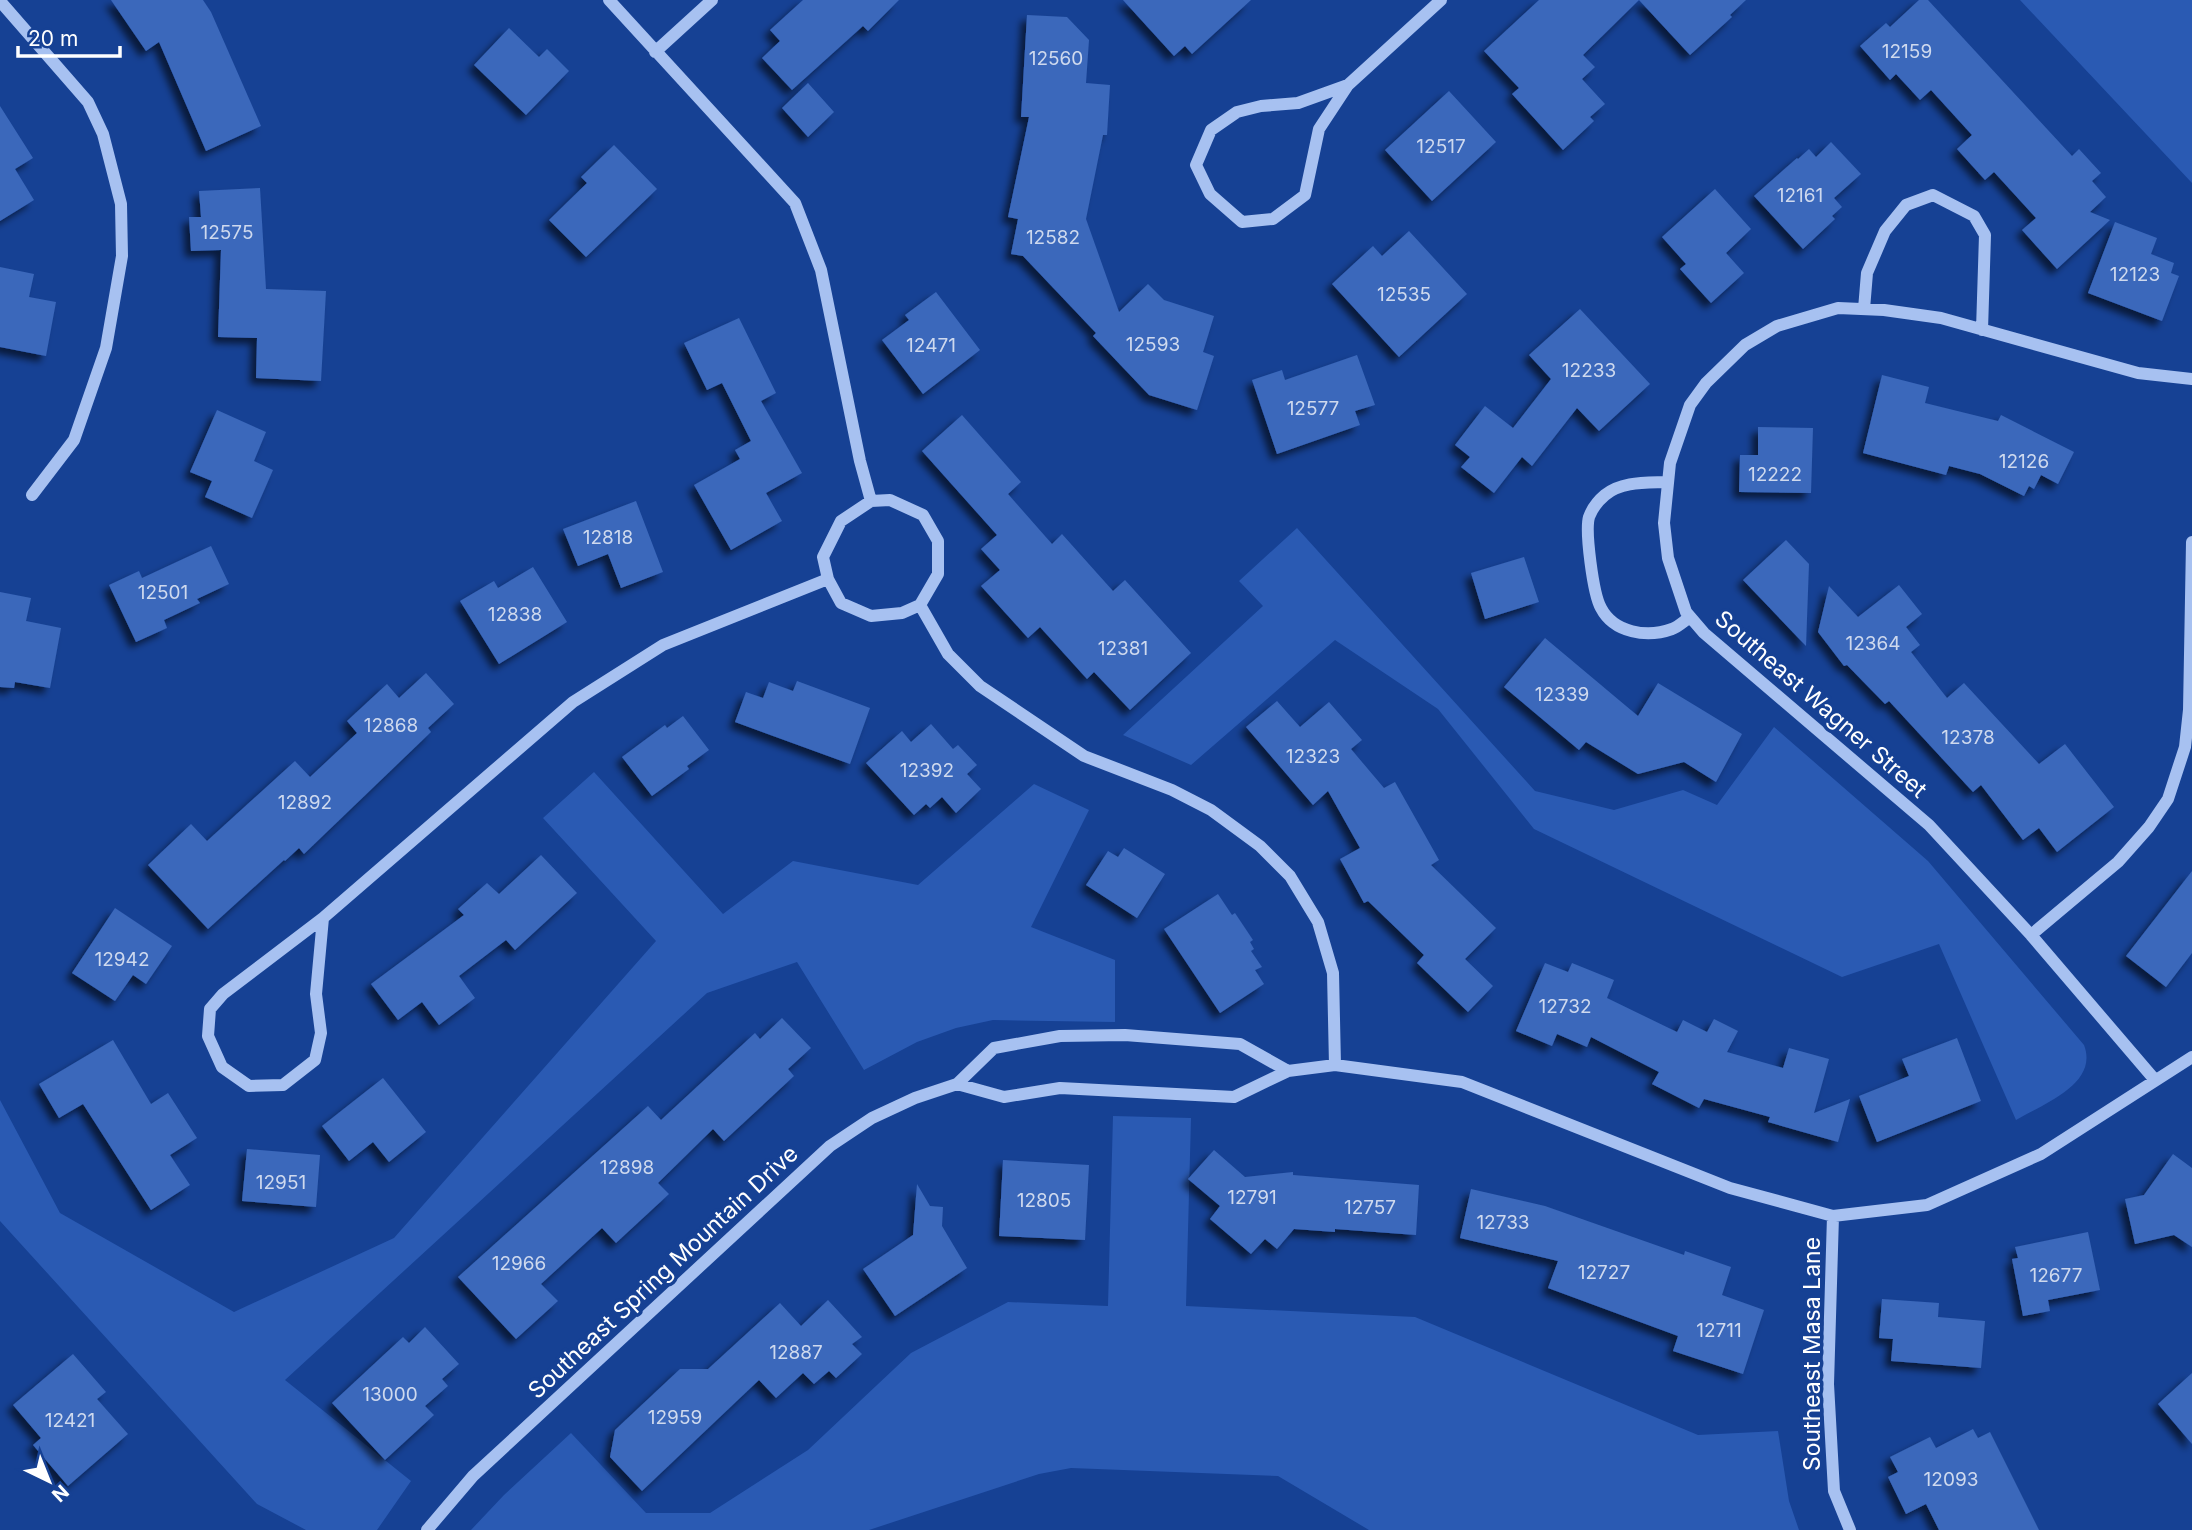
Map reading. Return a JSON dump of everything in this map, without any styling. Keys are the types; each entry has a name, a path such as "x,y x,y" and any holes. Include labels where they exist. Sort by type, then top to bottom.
{"street":[{"path":"609,0 795,203 821,270 860,461 871,501"},
{"path":"655,52 712,0"},
{"path":"1348,85 1298,103 1262,106 1237,112 1211,130 1196,165 1210,194 1242,222 1273,219 1305,195 1319,129 1348,85 1441,0"},
{"path":"0,1 88,102 103,134 121,204 122,256 106,348 74,440 32,495"},
{"path":"1864,309 1867,273 1885,230 1906,205 1933,195 1974,216 1986,235 1982,330"},
{"name":"Southeast Wagner Street","path":"2155,1080 2031,935 1929,825 1808,724 1689,617 1668,558 1664,523 1670,463 1690,405 1706,383 1745,345 1777,326 1838,308 1884,310 1941,318 2138,373 2192,379"},
{"path":"1668,482 1633,484 1618,488 1606,495 1595,507 1589,518 1588,535 1593,578 1601,608 1617,626 1645,634 1674,629 1689,617"},
{"path":"890,500 923,515 939,541 939,574 920,605 902,613 871,616 841,603 828,579 823,558 841,522 871,501 890,500"},
{"path":"2031,935 2118,862 2149,827 2168,799 2185,747 2189,710 2192,542"},
{"path":"323,918 316,994 321,1033 315,1060 284,1085 249,1086 222,1067 208,1035 210,1009 223,994 323,918 573,702 663,645 828,579"},
{"path":"920,605 948,654 981,686 1084,756 1172,790 1211,810 1260,846 1290,876 1318,922 1333,973 1335,1065"},
{"name":"Southeast Spring Mountain Drive","path":"427,1530 473,1476 830,1146 872,1118 915,1098 957,1084 994,1048 1060,1036 1125,1035 1240,1044 1288,1071"},
{"path":"957,1084 1004,1097 1060,1088 1234,1097 1288,1071 1335,1065 1462,1082 1730,1188 1833,1216 1927,1205 2041,1154 2192,1057"},
{"name":"Southeast Masa Lane","path":"1833,1216 1828,1384 1834,1491 1850,1530"}],"shaded area":[{"path":"2020,0 2192,0 2192,183"},
{"path":"1297,528 1535,791 1614,810 1683,790 1717,805 1774,727 1928,861 2084,1045 2084,1071 2066,1091 2016,1120 1939,944 1842,977 1534,829 1438,709 1335,640 1191,765 1123,735 1263,606 1239,581"},
{"path":"594,772 723,914 793,861 918,885 1034,784 1089,810 1031,927 1115,960 1115,1022 993,1020 956,1028 917,1042 864,1070 797,962 707,993 285,1380 411,1481 377,1530 306,1530 257,1504 0,1221 0,1100 60,1213 234,1312 394,1238 656,941 543,818"},
{"path":"1113,1116 1191,1118 1186,1306 1415,1317 1698,1435 1778,1431 1789,1501 1799,1530 1369,1530 1278,1476 1071,1468 1039,1474 869,1530 471,1530 504,1495 571,1433 646,1513 710,1513 808,1450 911,1353 1008,1302 1108,1306"}],"building":[{"path":"111,0 203,0 211,12 261,126 206,151 159,42 146,51"},
{"path":"803,0 899,0 868,31 863,26 792,90 762,58 780,41 770,30"},
{"path":"1123,0 1251,0 1192,54 1185,46 1174,56"},
{"path":"1539,0 1639,0 1583,55 1595,67 1582,79 1605,104 1590,117 1594,121 1563,150 1512,94 1519,88 1484,51"},
{"path":"1639,0 1746,0 1730,15 1732,17 1690,55"},
{"path":"1919,0 1928,0 2072,156 2079,149 2101,173 2092,181 2106,197 2090,212 2110,220 2057,269 2022,230 2036,218 1994,172 1985,180 1957,149 1972,135 1931,90 1920,100 1896,74 1890,80 1860,46 1886,23 1890,27"},
{"path":"1027,15 1067,17 1089,40 1086,83 1110,85 1107,135 1103,135 1086,219 1119,312 1148,284 1164,300 1214,316 1203,352 1214,356 1197,410 1149,395 1093,336 1096,333 1023,256 1011,254 1018,219 1008,217 1029,117 1021,117"},
{"path":"509,28 539,57 547,49 569,71 526,115 474,65"},
{"path":"808,83 834,112 808,137 782,108"},
{"path":"1449,91 1496,142 1432,201 1385,150"},
{"path":"0,106 33,158 15,169 34,200 0,221"},
{"path":"1831,142 1861,174 1834,198 1842,207 1832,216 1835,219 1803,249 1754,196 1809,149 1816,157"},
{"path":"614,145 657,189 586,257 549,220 587,183 581,177"},
{"path":"260,188 266,289 326,291 321,381 256,378 257,338 218,337 221,250 191,251 189,217 201,217 199,191"},
{"path":"1715,189 1751,229 1726,253 1744,273 1711,303 1680,269 1686,264 1662,237"},
{"path":"2115,222 2157,238 2151,254 2174,263 2171,273 2179,276 2162,321 2088,293"},
{"path":"1409,231 1467,294 1399,357 1332,284 1373,246 1382,256"},
{"path":"0,267 34,274 29,297 56,302 46,356 0,347"},
{"path":"936,292 980,350 923,394 882,340 909,320 905,315"},
{"path":"1580,309 1650,384 1599,431 1577,408 1532,466 1522,457 1494,493 1461,467 1470,457 1455,445 1485,406 1513,428 1551,379 1529,355"},
{"path":"739,318 776,393 761,401 802,473 766,493 782,521 731,550 694,485 740,459 735,450 751,441 722,383 707,390 684,343"},
{"path":"1357,355 1375,405 1355,411 1360,425 1277,454 1252,380 1282,370 1285,380"},
{"path":"1882,375 1929,387 1925,403 1998,421 2001,415 2074,452 2058,484 2041,475 2034,489 2029,486 2024,496 1980,474 1949,466 1946,475 1863,453"},
{"path":"217,410 266,432 254,461 273,470 252,518 205,497 212,481 190,472"},
{"path":"962,415 1021,482 1008,494 1052,544 1062,534 1113,591 1125,580 1191,653 1130,710 1094,672 1087,679 1040,627 1028,638 981,586 1000,570 981,549 997,535 922,451"},
{"path":"1758,427 1813,428 1811,493 1739,492 1740,455 1758,455"},
{"path":"636,501 663,572 621,588 608,554 578,566 563,529"},
{"path":"1786,540 1809,564 1806,646 1743,580"},
{"path":"211,546 229,584 197,599 200,603 164,620 167,628 136,642 109,585 139,571 142,578"},
{"path":"1524,557 1539,602 1485,619 1471,573"},
{"path":"533,567 567,622 499,664 460,601 494,581 498,588"},
{"path":"1899,585 1922,614 1906,627 1920,645 1911,652 1947,698 1964,683 2039,764 2065,744 2114,807 2057,852 2039,828 2023,840 1981,785 1973,792 1889,701 1885,704 1847,665 1844,666 1818,632 1829,586 1858,617"},
{"path":"0,592 31,598 26,621 61,628 50,688 15,682 14,688 0,687"},
{"path":"1545,638 1638,716 1658,683 1742,734 1716,782 1684,762 1638,774 1586,742 1579,750 1504,687"},
{"path":"426,673 454,704 428,728 431,732 304,854 299,848 208,929 148,865 191,824 207,841 295,761 310,777 357,733 347,721 387,684 399,698"},
{"path":"797,681 870,708 850,764 735,722 746,692 763,698 769,682 793,691"},
{"path":"1277,701 1300,727 1329,702 1362,740 1351,749 1384,788 1395,782 1439,860 1431,865 1496,928 1465,959 1493,986 1468,1012 1417,963 1424,955 1368,901 1364,903 1340,859 1360,848 1328,791 1313,805 1246,727"},
{"path":"683,716 709,750 687,766 689,769 652,796 622,757 665,725 667,728"},
{"path":"931,724 953,749 958,745 977,765 967,774 981,789 956,813 942,797 930,808 926,804 914,815 866,763 902,731 911,742"},
{"path":"1124,848 1165,874 1137,918 1086,885 1108,851 1118,857"},
{"path":"541,855 577,893 515,950 506,940 459,976 475,998 439,1025 422,1002 398,1020 371,984 464,915 458,909 487,883 499,894"},
{"path":"2192,871 2192,953 2166,987 2126,956"},
{"path":"1218,894 1253,940 1250,942 1254,949 1251,951 1262,967 1255,970 1264,984 1220,1013 1164,929"},
{"path":"115,908 172,946 146,984 133,975 115,1001 72,973"},
{"path":"1545,963 1568,972 1572,963 1614,980 1607,998 1677,1032 1683,1020 1707,1032 1714,1019 1738,1031 1727,1052 1783,1068 1789,1048 1829,1059 1814,1113 1850,1099 1838,1142 1768,1122 1770,1117 1704,1099 1699,1108 1652,1084 1659,1072 1591,1037 1587,1047 1557,1034 1552,1046 1516,1031"},
{"path":"782,1018 811,1048 788,1069 794,1076 724,1141 713,1129 658,1183 669,1194 616,1243 602,1228 541,1284 558,1301 516,1339 458,1277 648,1106 661,1120 755,1033 760,1039"},
{"path":"1957,1038 1981,1101 1877,1142 1859,1096 1909,1076 1902,1059"},
{"path":"113,1040 151,1104 168,1093 197,1138 170,1155 190,1185 151,1210 83,1104 59,1118 39,1084"},
{"path":"383,1078 426,1132 389,1162 373,1142 349,1161 322,1126"},
{"path":"247,1149 320,1155 316,1207 242,1201"},
{"path":"1214,1150 1245,1177 1293,1172 1293,1175 1419,1185 1416,1235 1294,1229 1277,1249 1265,1239 1251,1254 1210,1219 1220,1206 1188,1179"},
{"path":"2173,1154 2192,1168 2192,1247 2174,1235 2135,1244 2125,1199 2144,1195"},
{"path":"1003,1160 1089,1165 1085,1240 999,1236"},
{"path":"917,1184 930,1206 943,1207 942,1226 967,1268 895,1316 863,1269 913,1235"},
{"path":"1471,1189 1545,1206 1684,1255 1685,1251 1731,1267 1722,1295 1764,1310 1743,1374 1673,1351 1678,1336 1548,1288 1558,1261 1460,1238"},
{"path":"2088,1232 2100,1290 2048,1300 2050,1311 2023,1316 2012,1259 2018,1258 2015,1247"},
{"path":"1882,1299 1939,1303 1938,1317 1985,1321 1981,1368 1891,1361 1893,1339 1879,1338"},
{"path":"828,1300 862,1337 852,1344 862,1354 836,1378 829,1371 814,1384 803,1373 776,1398 759,1380 642,1491 610,1457 615,1430 680,1369 708,1369 780,1303 801,1326"},
{"path":"425,1327 459,1364 442,1379 448,1386 425,1406 434,1415 385,1460 332,1403 403,1337 409,1343"},
{"path":"73,1354 106,1392 97,1399 128,1434 68,1486 33,1445 41,1438 13,1405"},
{"path":"2192,1373 2192,1444 2158,1404"},
{"path":"1973,1429 1978,1438 1990,1432 2039,1530 1939,1530 1926,1504 1906,1514 1888,1477 1898,1472 1890,1457 1930,1437 1936,1448"}]}
